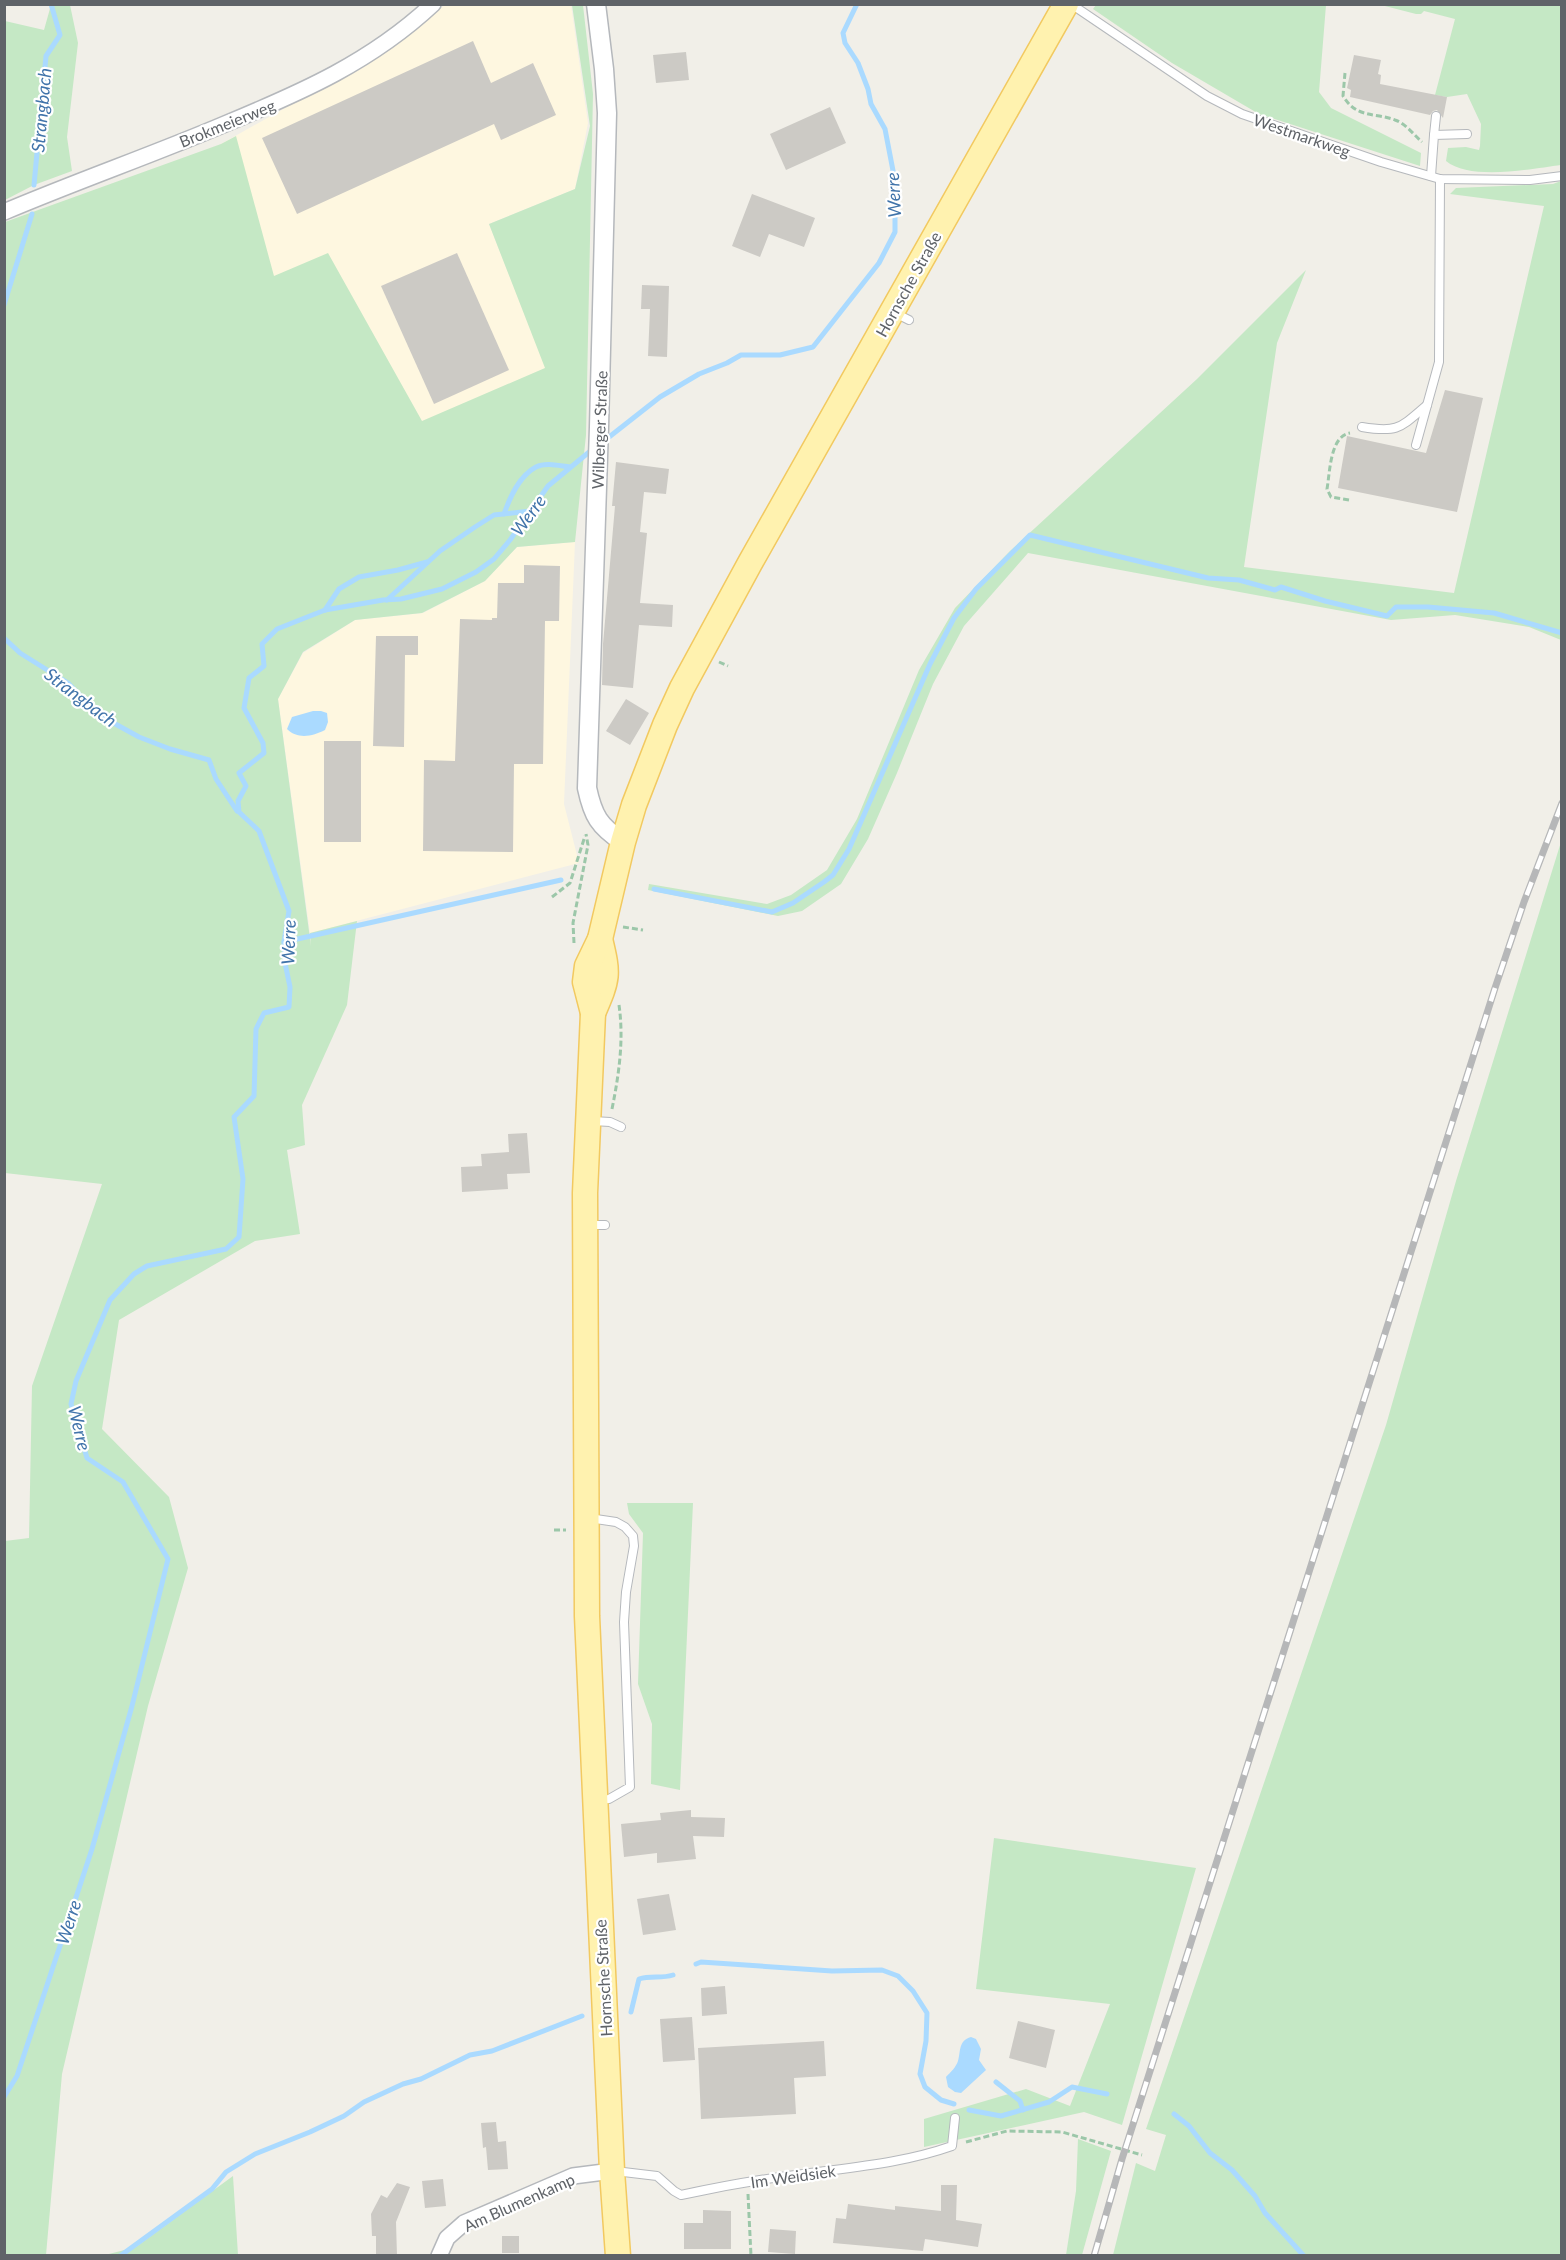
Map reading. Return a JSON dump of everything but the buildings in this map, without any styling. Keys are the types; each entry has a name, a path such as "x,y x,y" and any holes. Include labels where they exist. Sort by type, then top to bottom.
{"main road":[{"name":"Hornsche Straße","path":"618,2256 612,2171 606,1960 589,1700 586,1517 599,1121 593,1013 585,981 586,966 600,939 623,842 665,725 682,688 750,563 900,316 1066,4"}],"street":[{"name":"Brokmeierweg","path":"4,212 280,102 345,69 404,31 433,4"},
{"name":"Wilberger Straße","path":"591,827 587,788 607,113 596,4"},
{"path":"591,827 608,832 623,842"},
{"name":"Am Blumenkamp","path":"439,2256 447,2238 464,2223 573,2176 612,2171"}],"lane":[{"name":"Westmarkweg","path":"1071,4 1208,96 1242,114 1381,162 1440,179 1530,180 1562,176"},
{"path":"1431,176 1436,116"},
{"path":"1434,135 1467,134"},
{"path":"1416,445 1439,362 1440,179"},
{"path":"1362,427 1385,431 1398,428 1427,405"},
{"path":"599,1121 621,1127"},
{"path":"586,1517 616,1522 633,1536 634,1546 626,1592 624,1622 630,1787 609,1799 594,1800"},
{"name":"Im Weidsiek","path":"612,2171 657,2176 674,2192 681,2194 747,2182 891,2163 952,2146 956,2118"}],"path":[{"path":"1345,73 1343,96 1360,113 1397,120 1432,151"},
{"path":"1349,500 1331,497 1327,489 1336,441 1348,432 1360,435 1362,427"},
{"path":"713,670 717,661"},
{"path":"552,897 570,883 591,827"},
{"path":"574,951 573,923 591,827"},
{"path":"624,937 628,918"},
{"path":"599,1121 618,1079 621,1038 619,1000"},
{"path":"982,2138 1007,2131 1062,2132 1142,2155"},
{"path":"747,2182 751,2256"}],"shaded area":[{"path":"445,5 571,5 588,123 575,189 489,224 546,368 422,422 328,254 250,287 221,144 351,71"},
{"path":"575,542 564,804 579,863 310,933 278,699 303,653 355,620 423,613 485,581 517,547"}],"green space":[{"path":"51,5 70,5 78,43 67,137 72,171 34,185 5,200 5,21 44,30"},
{"path":"572,5 583,5 593,94 586,435 575,542 517,547 485,581 422,613 355,620 303,652 278,699 311,946 310,933 357,921 347,1005 302,1105 305,1145 287,1150 300,1234 255,1241 119,1320 102,1429 169,1497 188,1568 148,1706 62,2074 46,2255 5,2255 5,1541 29,1538 32,1386 102,1184 5,1173 5,222 221,144 236,136 274,276 328,253 422,421 545,368 489,224 575,189 590,126"},
{"path":"1096,5 1326,5 1319,92 1331,108 1421,153 1420,166 1259,114 1172,63 1093,9"},
{"path":"1381,5 1561,5 1561,165 1518,171 1485,172 1470,171 1446,161 1448,148 1466,147 1479,150 1480,146 1481,124 1467,94 1447,97 1435,95 1455,19 1424,11 1416,14"},
{"path":"1561,181 1561,640 1529,627 1455,615 1391,620 1028,553 964,626 933,684 868,839 841,884 802,911 778,916 648,890 649,884 767,904 791,895 827,870 857,819 919,670 955,608 1010,551 1197,379 1306,270 1277,343 1244,567 1454,593 1544,206 1450,194 1456,188 1553,184"},
{"path":"1561,842 1561,2255 1113,2255 1136,2163 1155,2171 1166,2135 1146,2129 1386,1425 1456,1181"},
{"path":"627,1503 693,1503 680,1790 651,1784 652,1724 638,1684 643,1533 629,1514"},
{"path":"994,1838 1196,1868 1122,2125 1084,2112 924,2147 924,2119 1026,2089 1070,2106 1110,2004 976,1989"},
{"path":"1078,2139 1111,2151 1082,2255 1066,2255 1076,2191"},
{"path":"233,2176 238,2255 105,2255 136,2247"}],"water":[{"path":"313,711 327,713 328,722 325,730 301,736 287,729 292,717"},
{"path":"971,2037 976,2039 981,2049 979,2060 986,2070 961,2093 955,2092 948,2087 946,2077 957,2063 962,2044"}],"waterway":[{"name":"Strangbach","path":"34,185 46,56 60,35 51,4"},
{"name":"Werre","path":"604,441 660,397 699,374 741,355 780,355 813,347 879,263 895,232 895,181 885,129 871,104 858,63 845,43 843,33 857,4"},
{"name":"Strangbach","path":"4,305 32,214"},
{"name":"Werre","path":"4,2097 17,2076 92,1849 132,1706 168,1559 123,1482 87,1458 71,1404 76,1381 110,1300 134,1274 147,1266 226,1249 239,1237 243,1179 234,1117 254,1096 256,1029 264,1013 289,1007 290,987 284,942 289,911 259,831 239,812 238,801 246,786 239,773 264,753 263,743 244,708 249,678 264,666 262,644 277,629 325,610 401,599 442,589 476,572 494,559 510,540 548,486 594,448"},
{"path":"504,514 516,488 530,471 544,465 570,467"},
{"path":"387,600 440,551 494,515 531,511"},
{"path":"654,889 772,912 793,903 833,875 849,849 930,664 954,618 976,589 1030,535 1208,578 1239,580 1275,590 1281,587 1325,601 1387,616 1396,607 1428,607 1494,613 1562,633"},
{"path":"325,610 339,589 359,577 427,562"},
{"name":"Strangbach","path":"4,638 20,653 68,683 99,715 139,737 209,760 216,779 237,811"},
{"path":"284,942 561,880"},
{"path":"696,1964 701,1962 832,1971 882,1970 898,1976 913,1991 927,2013 926,2041 920,2074 925,2087 941,2100 954,2104"},
{"path":"631,2012 639,1979 673,1975"},
{"path":"120,2256 212,2189 226,2172 255,2154 310,2132 344,2116 364,2102 403,2084 421,2079 470,2055 492,2051 582,2016"},
{"path":"996,2082 1020,2101 1023,2110"},
{"path":"969,2110 1001,2116 1049,2102 1072,2087 1107,2094"},
{"path":"1174,2114 1189,2126 1210,2153 1232,2170 1255,2196 1265,2213 1304,2256"}],"railway":[{"path":"1094,2256 1122,2159 1495,988 1524,902 1562,803"}]}
